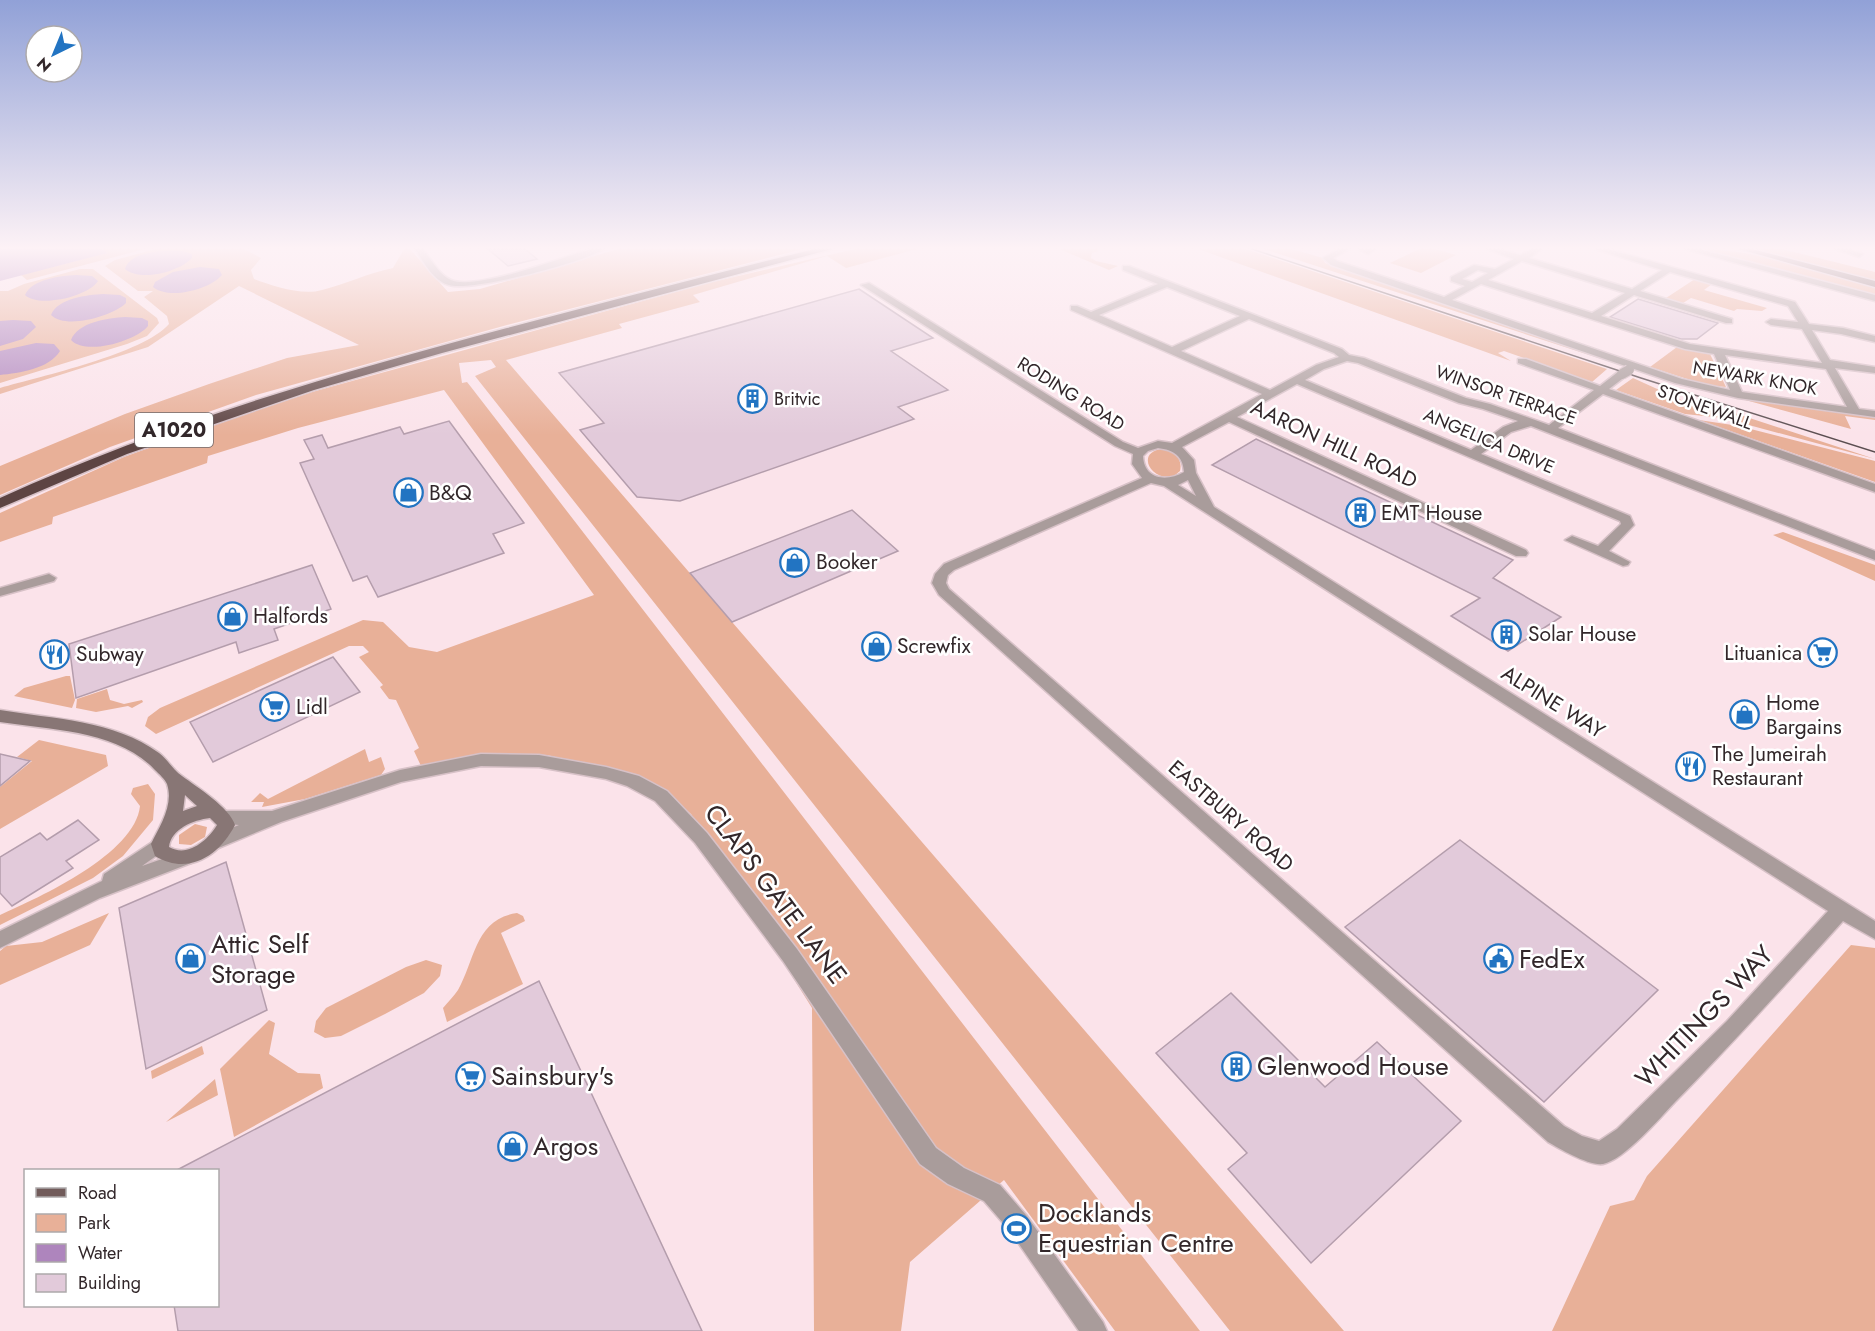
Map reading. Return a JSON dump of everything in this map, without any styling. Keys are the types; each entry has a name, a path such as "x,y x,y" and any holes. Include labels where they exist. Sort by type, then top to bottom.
{"highway":[{"name":"A1020","path":"0,504 107,456 261,401 355,373 588,311"}],"street":[{"name":"RODING ROAD","path":"908,311 1119,444 1139,452"},
{"path":"1082,311 1270,394"},
{"path":"1092,315 1101,311"},
{"name":"WINSOR TERRACE","path":"1235,311 1338,351 1347,358 1360,360 1463,401 1485,406 1550,429 1875,556"},
{"name":"NEWARK KNOK","path":"1473,311 1629,370 1702,388 1875,414"},
{"path":"1573,311 1684,346 1830,367 1875,376"},
{"path":"1593,317 1602,311"},
{"path":"1696,311 1729,321"},
{"path":"1795,311 1856,412"},
{"path":"1173,351 1248,316"},
{"path":"1771,322 1843,331 1875,339"},
{"path":"1843,331 1852,328 1875,331"},
{"path":"1718,352 1738,394"},
{"path":"1174,447 1327,363 1347,358"},
{"name":"STONEWALL","path":"1522,361 1875,488"},
{"path":"1830,367 1875,370"},
{"path":"1550,429 1629,370"},
{"name":"ANGELICA DRIVE","path":"1297,380 1468,455 1625,519 1628,525 1600,552"},
{"name":"AARON HILL ROAD","path":"1228,417 1521,553"},
{"path":"1468,455 1509,428 1522,423 1530,423"},
{"path":"1150,479 1137,465 1139,452 1152,445 1174,447 1186,455 1190,472 1208,508"},
{"path":"1167,483 1179,481 1190,472"},
{"name":"ALPINE WAY","path":"1150,479 1167,483 1208,508 1875,931"},
{"name":"EASTBURY ROAD","path":"1150,479 949,567 942,574 939,583 944,592 1556,1134 1578,1146 1601,1153"},
{"path":"1572,540 1623,562"},
{"path":"0,592 50,578"},
{"path":"0,716 99,732 121,739 154,758 175,780 192,791 218,814 226,825 216,842"},
{"name":"CLAPS GATE LANE","path":"185,858 275,817 400,776 481,760 539,761 570,766 633,782 661,796 701,838 790,955 928,1156 956,1176 992,1193 1018,1223 1094,1331"},
{"path":"93,892 160,844 171,827 177,799 175,780"},
{"name":"CLAPS GATE LANE","path":"171,827 191,815 275,817"},
{"path":"160,844 161,851 166,856 185,858"},
{"path":"0,940 93,892 185,858"},
{"name":"WHITINGS WAY","path":"1601,1153 1625,1137 1734,1028 1841,910"}],"green space":[{"path":"0,311 148,311 157,318 159,323 147,336 127,344 0,383"},
{"path":"161,311 202,311 148,347 0,394 0,388 90,363 137,345 156,335 169,324 167,316"},
{"path":"290,311 561,311 256,395 110,447 0,495 0,466 125,414 209,384 287,358 359,345"},
{"path":"606,311 666,311 619,324 622,328 506,360 1344,1331 1230,1331 475,376 496,367 491,360 459,363 462,383 467,382 471,387 1200,1331 1115,1331 1004,1180 910,1262 901,1331 814,1331 812,1008 691,814 661,789 584,764 547,755 507,754 421,766 414,751 419,748 396,700 389,699 380,687 383,685 359,657 369,652 363,646 349,646 156,734 145,726 148,717 160,708 363,620 383,622 409,647 437,652 594,595 444,390 298,428 208,456 207,463 53,517 52,524 0,542 0,513 124,457 312,392"},
{"path":"1372,311 1433,311 1607,369 1592,382 1504,351 1498,353 1511,361"},
{"path":"1455,311 1464,311 1614,363"},
{"path":"1677,347 1710,354 1726,387 1706,385 1650,367"},
{"path":"1633,378 1699,408 1704,401 1719,408 1875,459 1723,418 1685,414 1616,390"},
{"path":"1727,395 1875,416 1875,420 1845,416 1851,429"},
{"path":"1699,420 1739,426 1875,461 1875,482"},
{"path":"1163,449 1179,459 1180,471 1174,476 1158,475 1149,466 1150,455 1154,451"},
{"path":"1783,532 1875,565 1875,581 1773,535"},
{"path":"70,676 75,700 72,708 14,696 24,688"},
{"path":"107,689 110,700 124,704 142,700 143,702 132,708 128,706 96,712 76,708 77,699"},
{"path":"39,740 106,755 108,766 0,829 0,787 32,761 17,757"},
{"path":"365,749 369,762 381,757 385,769 381,775 305,799 262,807 264,802 251,802 260,793 268,799"},
{"path":"148,784 155,794 153,820 123,856 93,878 0,925 0,915 83,872 122,841 134,824 140,806 131,794 133,788"},
{"path":"195,824 207,827 205,837 191,845 179,844 179,835"},
{"path":"109,913 90,945 0,985 0,951 6,946 42,942"},
{"path":"517,913 523,916 525,921 501,933 523,984 447,1022 443,1008 458,990 484,932 492,923"},
{"path":"1851,945 1875,948 1875,1331 1552,1331 1610,1206 1634,1200 1647,1176"},
{"path":"426,960 442,965 440,976 424,993 341,1036 325,1038 314,1032 316,1021 326,1008 406,967"},
{"path":"269,1020 275,1023 269,1054 298,1073 320,1074 323,1088 234,1137 220,1069"},
{"path":"202,1046 204,1054 152,1079 151,1071"},
{"path":"215,1079 218,1095 166,1122"}],"water":[{"path":"54,311 113,311 89,320 78,321 58,319 51,315"},
{"path":"125,317 142,318 148,321 148,326 133,337 111,345 88,347 78,345 71,340 80,329 94,322"},
{"path":"0,321 31,321 36,327 23,339 0,346"},
{"path":"36,343 54,344 60,351 49,362 41,366 0,375 0,351"}],"building":[{"name":"Britvic","path":"780,311 892,311 933,338 891,351 948,390 898,407 914,419 680,501 637,497 580,430 604,423 559,373"},
{"path":"1619,311 1678,311 1718,323 1697,339 1681,339 1610,317"},
{"name":"B&Q","path":"449,421 524,523 493,534 504,553 378,597 367,576 353,581 300,463 314,459 304,440 322,435 328,448 400,427 404,434"},
{"name":"EMT House","path":"1256,439 1513,560 1493,578 1561,617 1508,651 1451,616 1480,598 1212,465"},
{"name":"Booker","path":"852,510 898,551 732,622 690,573"},
{"path":"312,565 331,609 274,629 278,640 239,653 236,642 76,698 69,644"},
{"name":"Lidl","path":"333,657 360,692 213,762 190,722"},
{"path":"0,754 30,761 0,786"},
{"path":"78,820 99,840 66,861 73,868 12,906 0,893 0,857 40,833 47,840"},
{"name":"FedEx","path":"1460,840 1658,990 1544,1102 1345,927"},
{"name":"Attic Self Storage","path":"226,862 267,1010 146,1069 119,908"},
{"name":"Sainsbury's","path":"539,981 702,1331 178,1331 174,1307 219,1307 219,1169 179,1169"},
{"path":"1231,993 1325,1087 1377,1042 1461,1121 1311,1263 1228,1169 1247,1153 1156,1053"}],"tram line":[{"path":"1439,311 1875,452"}],"place":[{"name":"Britvic","path":"753,399"},
{"name":"B&Q","path":"408,493"},
{"name":"EMT House","path":"1360,513"},
{"name":"Booker","path":"795,562"},
{"name":"Halfords","path":"232,616"},
{"name":"Solar House","path":"1507,634"},
{"name":"Screwfix","path":"876,646"},
{"name":"Lituanica","path":"1823,653"},
{"name":"Subway","path":"55,654"},
{"name":"Lidl","path":"275,707"},
{"name":"Home Bargains","path":"1745,715"},
{"name":"The Jumeirah Restaurant","path":"1691,766"},
{"name":"Attic Self Storage","path":"190,959"},
{"name":"FedEx","path":"1498,959"},
{"name":"Glenwood House","path":"1236,1066"},
{"name":"Sainsbury's","path":"470,1076"},
{"name":"Argos","path":"512,1146"},
{"name":"Docklands Equestrian Centre","path":"1017,1228"}]}
